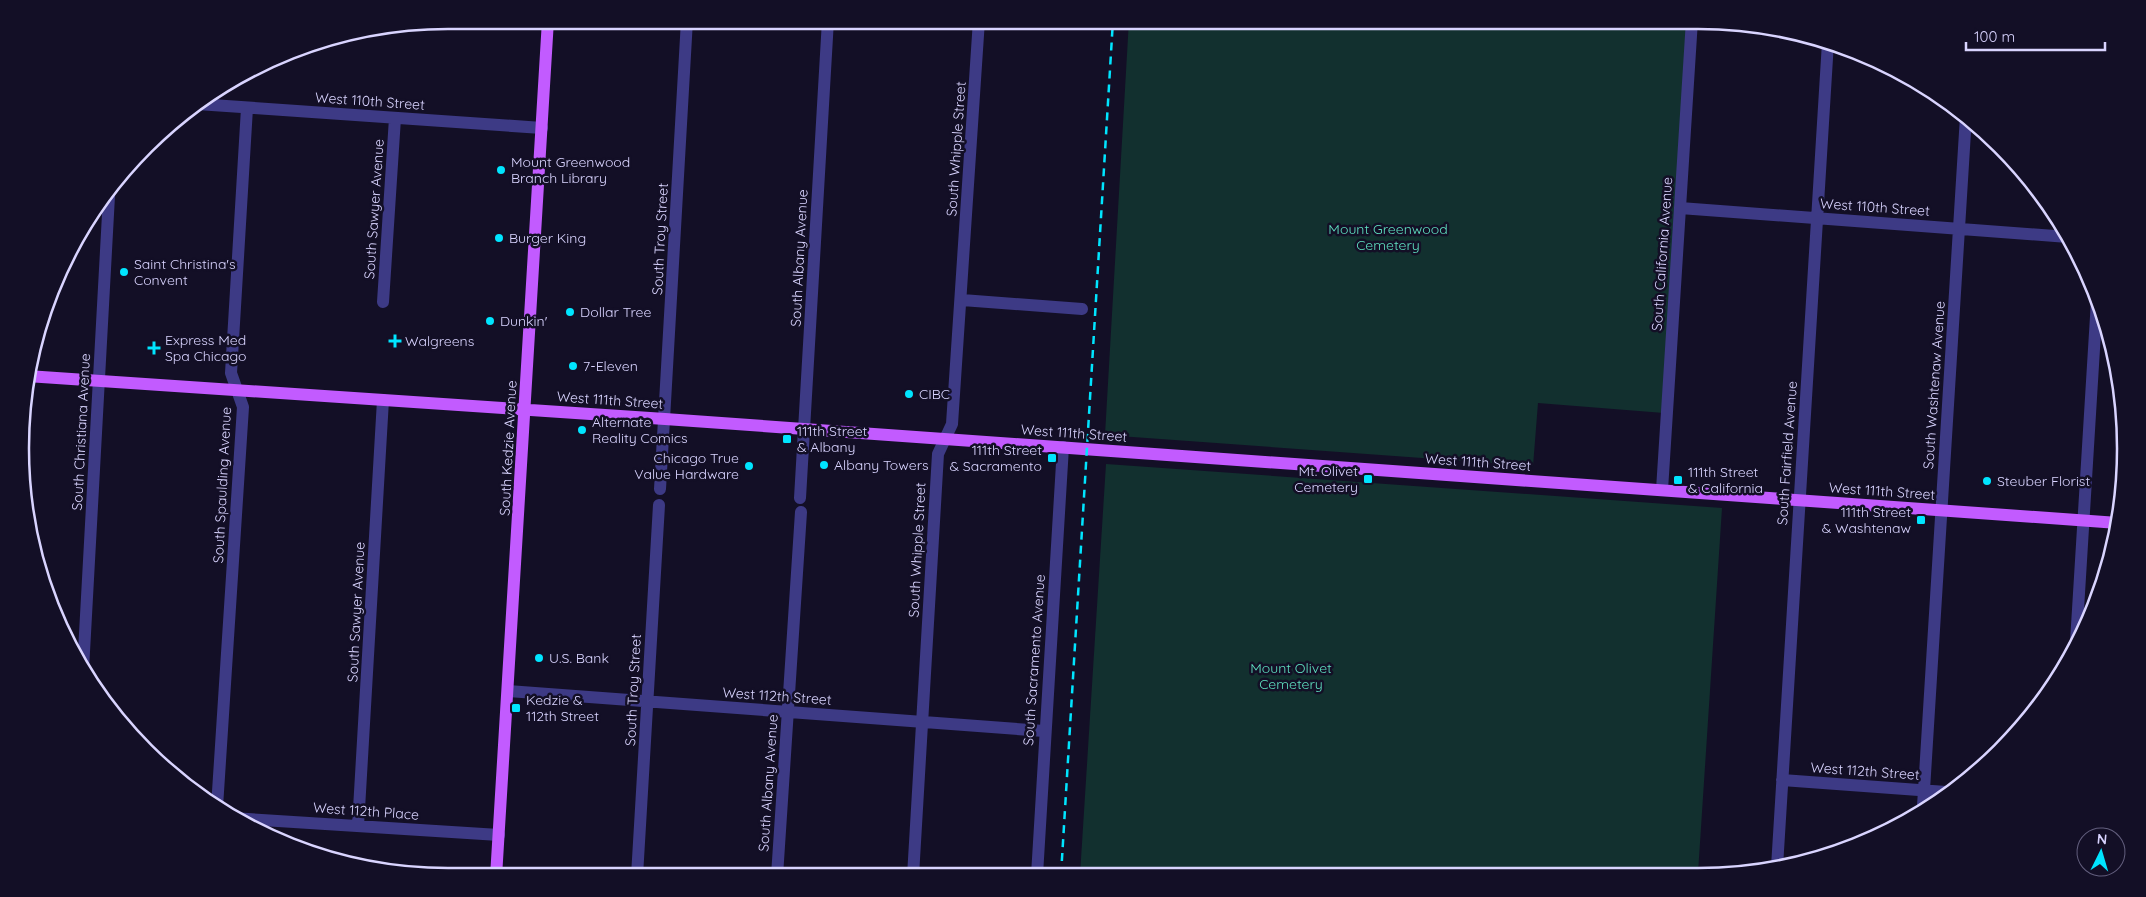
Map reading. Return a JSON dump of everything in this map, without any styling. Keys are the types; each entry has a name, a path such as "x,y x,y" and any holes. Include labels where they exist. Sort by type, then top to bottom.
{"main road":[{"name":"South Kedzie Avenue","path":"497,868 548,29"},
{"name":"West 111th Street","path":"35,377 1063,447 2110,523"}],"street":[{"name":"South Troy Street","path":"660,489 687,29"},
{"name":"South Albany Avenue","path":"778,868 801,505 827,29"},
{"name":"South Whipple Street","path":"913,868 938,454 952,424 962,300 978,29"},
{"name":"South California Avenue","path":"1662,490 1691,29"},
{"name":"South Fairfield Avenue","path":"1777,860 1828,50"},
{"name":"West 110th Street","path":"207,105 542,128"},
{"name":"South Spaulding Avenue","path":"217,799 243,407 231,373 247,108"},
{"name":"South Sawyer Avenue","path":"383,302 395,118"},
{"name":"South Washtenaw Avenue","path":"1923,803 1965,126"},
{"name":"South Christiana Avenue","path":"84,656 108,203"},
{"name":"West 110th Street","path":"1680,208 2059,236"},
{"path":"962,300 1082,308"},
{"path":"2077,628 2096,317"},
{"name":"South Sawyer Avenue","path":"358,826 383,400"},
{"name":"South Sacramento Avenue","path":"1037,868 1044,731 1063,447"},
{"name":"South Troy Street","path":"638,868 659,505"},
{"name":"West 112th Street","path":"508,691 1044,731"},
{"name":"West 112th Street","path":"1782,780 1940,791"},
{"name":"West 112th Place","path":"252,819 499,836"}],"green space":[{"name":"Mount Greenwood Cemetery","path":"1128,29 1686,29 1664,413 1538,403 1533,466 1105,435"},
{"name":"Mount Olivet Cemetery","path":"1106,464 1722,508 1698,868 1080,868"}],"railway":[{"path":"1061,868 1112,29"}],"place":[{"name":"Mount Greenwood Branch Library","path":"501,170"},
{"name":"Burger King","path":"499,238"},
{"name":"Saint Christina's Convent","path":"124,272"},
{"name":"Dollar Tree","path":"570,312"},
{"name":"Dunkin'","path":"490,321"},
{"name":"Walgreens","path":"395,341"},
{"name":"Express Med Spa Chicago","path":"154,348"},
{"name":"7-Eleven","path":"573,366"},
{"name":"CIBC","path":"909,394"},
{"name":"Alternate Reality Comics","path":"582,430"},
{"name":"111th Street & Albany","path":"787,439"},
{"name":"111th Street & Sacramento","path":"1052,458"},
{"name":"Albany Towers","path":"824,465"},
{"name":"Chicago True Value Hardware","path":"749,466"},
{"name":"Mt. Olivet Cemetery","path":"1368,479"},
{"name":"111th Street & California","path":"1678,480"},
{"name":"Steuber Florist","path":"1987,481"},
{"name":"111th Street & Washtenaw","path":"1921,520"},
{"name":"U.S. Bank","path":"539,658"},
{"name":"Kedzie & 112th Street","path":"516,708"}]}
